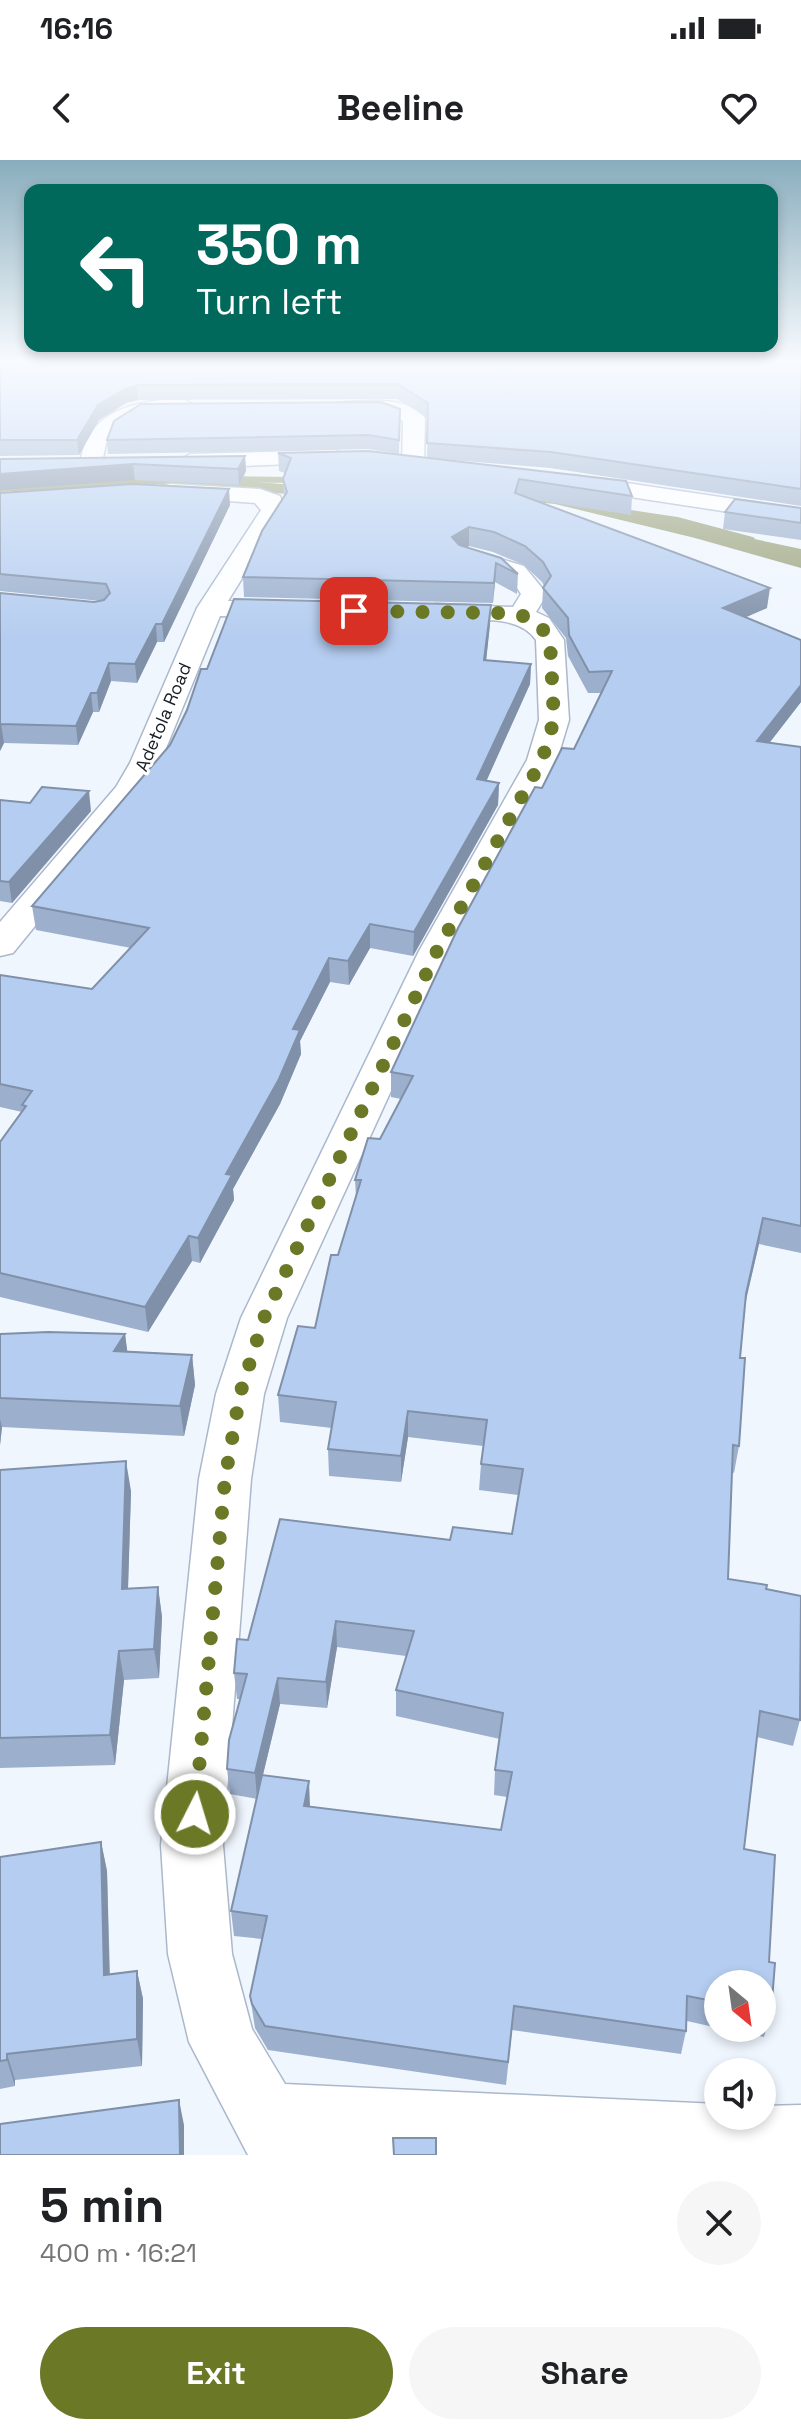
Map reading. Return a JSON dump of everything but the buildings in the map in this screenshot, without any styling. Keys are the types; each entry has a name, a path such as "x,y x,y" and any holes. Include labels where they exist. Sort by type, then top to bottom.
{"street":[{"path":"91,463 93,453"},
{"path":"383,462 421,468 419,453"},
{"path":"170,462 354,458"},
{"path":"550,478 801,516"},
{"path":"148,490 260,496 271,501 273,509"},
{"name":"Adetola Road","path":"0,945 129,791 145,763 210,608 273,509"},
{"path":"468,557 505,565 530,586 534,594 521,615"},
{"path":"210,608 316,610"},
{"path":"407,612 521,615 539,624 550,640 554,720 542,760 437,951 264,1318 240,1394 227,1465 192,1845 200,1954 222,2042 277,2137 801,2140"}],"shaded area":[{"path":"181,476 307,486 506,486 801,549 801,568 555,504 425,491 287,494 154,484 0,492 0,486"}],"waterway":[{"path":"227,479 297,480"},
{"path":"617,511 677,520 752,540"}],"route":[{"path":"195,1814 225,1479 240,1394 264,1318 437,951 542,760 554,720 550,640 539,624 521,615 498,613 354,611"}]}
